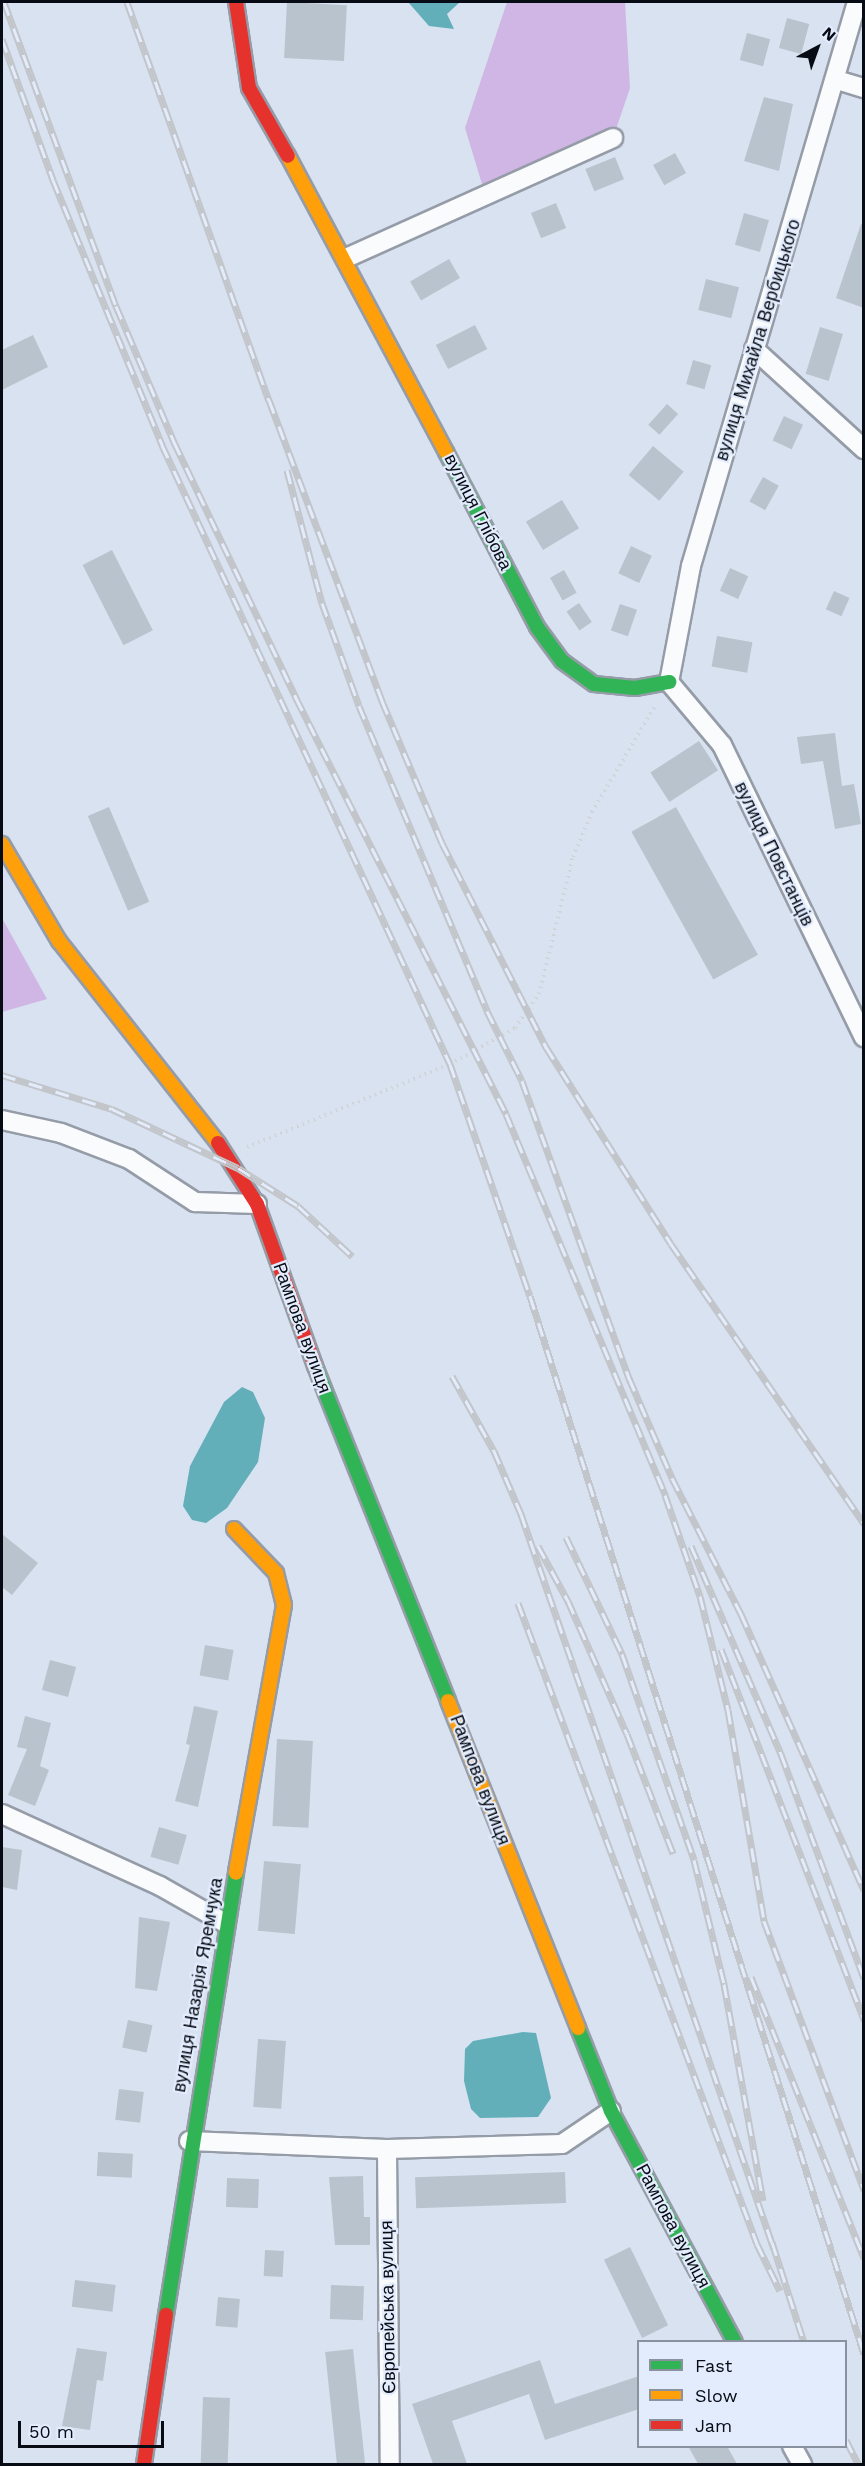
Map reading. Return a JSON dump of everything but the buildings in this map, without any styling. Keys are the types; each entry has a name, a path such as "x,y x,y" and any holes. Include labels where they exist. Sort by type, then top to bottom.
{"street":[{"name":"вулиця Глібова","path":"236,2 249,88 346,258 537,627 562,661 594,684 635,688 669,682"},
{"name":"вулиця Михайла Вербицького","path":"669,682 691,566 754,349 837,80 857,2"},
{"path":"837,80 864,88"},
{"path":"346,258 613,138"},
{"path":"754,349 864,449"},
{"name":"вулиця Повстанців","path":"669,682 722,745 864,1037"},
{"name":"Рампова вулиця","path":"2,844 59,941 238,1168 257,1204 323,1388 611,2111 734,2340"},
{"path":"2,1120 61,1132 129,1159 195,1202 257,1204"},
{"name":"вулиця Назарія Яремчука","path":"144,2464 189,2140 225,1923 251,1808 284,1605 276,1573 234,1529"},
{"path":"2,1814 150,1881 225,1923"},
{"path":"189,2140 387,2149 562,2144 611,2111"},
{"name":"Європейська вулиця","path":"387,2149 390,2464"},
{"path":"793,2448 802,2464"}],"path":[{"path":"238,1168 243,1149 256,1142 450,1064 515,1028 539,994 573,857 592,812 669,682"}],"shaded area":[{"path":"507,2 625,2 630,88 613,138 485,194 465,128"},
{"path":"2,918 47,999 2,1012"}],"water":[{"path":"408,2 460,2 447,14 454,29 429,26"},
{"path":"242,1387 253,1392 265,1418 258,1462 227,1508 206,1523 192,1520 183,1506 190,1466 224,1402"},
{"path":"523,2032 536,2033 551,2098 538,2117 480,2118 471,2109 464,2081 465,2049 473,2041"}],"railway":[{"path":"4,2 116,306 174,442 296,698 506,1114 665,1495 700,1596 728,1710 764,1921 864,2190"},
{"path":"127,2 269,400 382,701 442,843 546,1047 671,1244 864,1524"},
{"path":"2,39 53,180 162,445 450,1064 530,1296 864,2354"},
{"path":"287,470 322,603 359,706 487,1011 522,1081 629,1378 672,1478 741,1614 864,1890"},
{"path":"2,1075 112,1109 238,1168 298,1206 352,1256"},
{"path":"452,1376 494,1451 521,1514 774,2249"},
{"path":"566,1537 622,1654 694,1860 724,1984 763,2201"},
{"path":"538,1546 568,1601 627,1734 673,1853"},
{"path":"691,1546 781,1754 864,1978"},
{"path":"518,1603 757,2244 780,2291"},
{"path":"721,1649 864,2020"},
{"path":"751,1977 864,2258"},
{"path":"772,2242 803,2340"},
{"path":"847,2442 858,2464"}],"traffic: fast":[{"path":"446,452 537,627 562,661 594,684 635,688 669,682"},
{"path":"315,1366 448,1701"},
{"path":"166,2315 236,1873"},
{"path":"578,2028 611,2111 734,2340"}],"traffic: slow":[{"path":"288,156 446,452"},
{"path":"2,844 59,941 218,1143"},
{"path":"234,1529 276,1573 284,1605 236,1873"},
{"path":"448,1701 578,2028"}],"traffic: jam":[{"path":"236,2 249,88 288,156"},
{"path":"218,1143 257,1204 315,1366"},
{"path":"144,2464 166,2315"}]}
